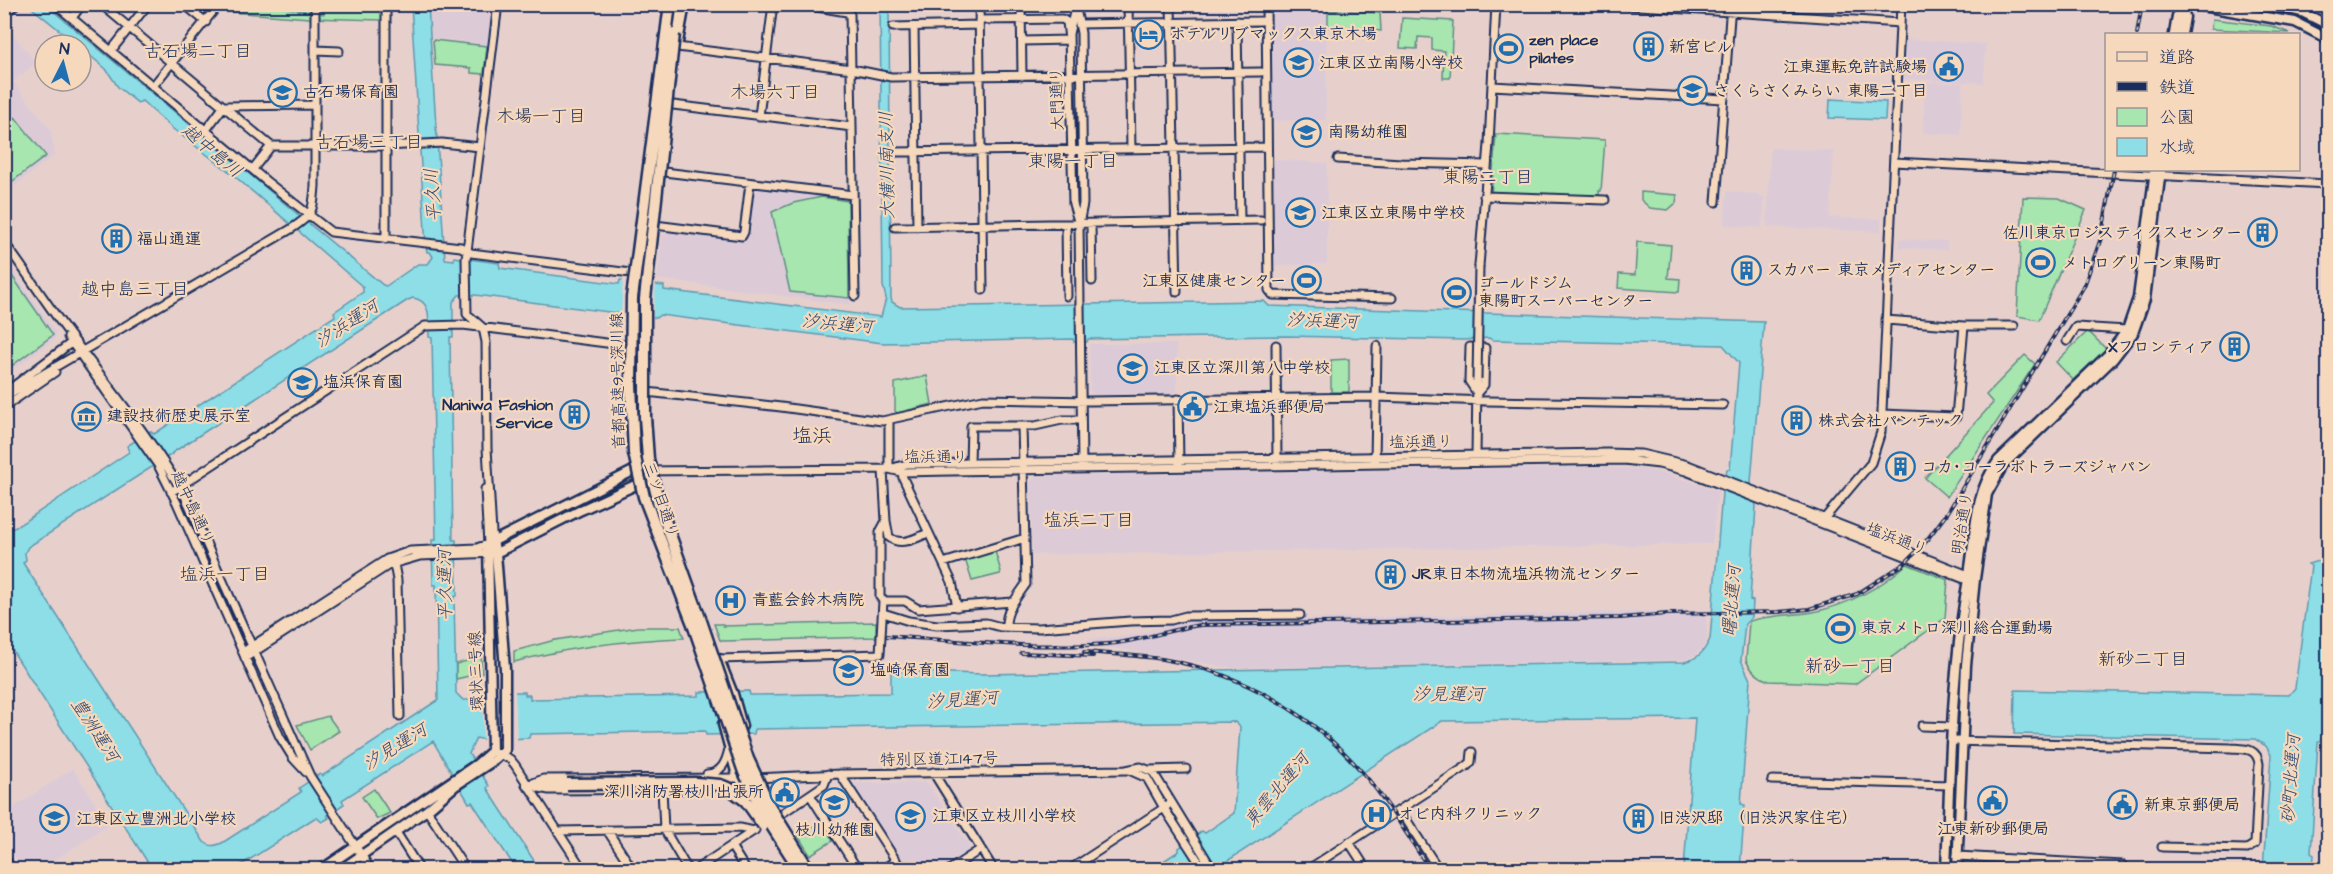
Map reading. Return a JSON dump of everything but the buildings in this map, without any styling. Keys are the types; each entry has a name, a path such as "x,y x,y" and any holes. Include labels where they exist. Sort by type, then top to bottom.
{"highway":[{"name":"首都高速9号深川線","path":"669,4 633,286 631,384 634,453 644,497 693,624 744,772 763,812 797,870"},
{"name":"首都高速9号深川線","path":"676,4 646,292 645,417 648,459 658,504 752,770 770,807 808,870"},
{"path":"662,171 654,187 651,226 639,292 638,416 650,493 662,529 701,621"},
{"path":"528,785 695,783 720,785 730,789 746,801 797,870"}],"main road":[{"name":"三ツ目通り","path":"669,4 631,273 627,390 633,471 636,484 690,613 714,682 729,749 740,781 797,870"},
{"path":"662,171 677,47 685,4"},
{"path":"2174,33 2177,16 2183,4"},
{"path":"2182,33 2185,17 2183,4"},
{"path":"2190,4 2295,22 2317,31 2328,39"},
{"path":"2268,4 2302,12 2328,26"},
{"name":"明治通り","path":"1956,870 1970,578 1978,502 1990,471 2011,447 2109,354 2127,330 2138,298 2157,172"},
{"name":"明治通り","path":"1946,870 1952,727 1960,619 1985,504 1996,474 2114,359 2138,324 2146,292 2157,172"},
{"name":"三ツ目通り","path":"651,226 646,319 646,390 652,474 669,533 736,705 753,778 808,870"},
{"path":"491,543 633,471"},
{"path":"492,553 636,484 652,474"},
{"name":"環状三号線","path":"491,543 503,639 507,748 501,755"},
{"name":"環状三号線","path":"492,553 489,626 492,751"},
{"path":"489,626 494,630 502,626"},
{"path":"490,639 498,636 503,639"},
{"path":"479,767 492,751"},
{"path":"321,870 501,755"},
{"path":"340,870 427,810 453,784"}],"street":[{"path":"4,14 16,4"},
{"path":"55,4 308,218 335,233 448,245 461,247 471,253 631,273"},
{"path":"72,18 82,4"},
{"path":"101,4 271,146 386,146 438,143 480,147"},
{"path":"111,51 148,4"},
{"path":"184,4 206,22"},
{"path":"153,86 219,4"},
{"path":"4,394 81,353 308,218 314,207 315,4"},
{"path":"386,4 386,239"},
{"path":"459,552 491,543 485,482 486,342 483,328 467,314 466,260 498,4"},
{"path":"759,116 773,4"},
{"path":"799,4 850,13 855,296"},
{"path":"979,4 983,290"},
{"path":"1022,4 1023,75"},
{"path":"1128,4 1131,148"},
{"path":"1171,4 1177,292"},
{"path":"1476,458 1479,266 1496,4"},
{"path":"1608,4 1731,9 1900,23"},
{"path":"1823,521 1871,464 1879,442 1901,4"},
{"name":"大門通り","path":"1075,6 1079,24 1083,204 1078,224"},
{"name":"大門通り","path":"1075,6 1069,40 1073,204 1078,224"},
{"path":"1266,7 1269,290 1273,295 1392,298"},
{"path":"1716,202 1731,9"},
{"path":"893,27 1022,19 1065,20 1069,40 1022,41"},
{"path":"1237,21 1240,221"},
{"path":"1079,24 1261,21"},
{"path":"914,27 917,227"},
{"path":"677,47 852,69 891,77 1261,72"},
{"path":"315,50 339,51"},
{"path":"1492,86 1724,99"},
{"path":"654,103 852,127"},
{"path":"224,106 315,105"},
{"path":"206,130 224,106"},
{"path":"252,169 271,146"},
{"path":"894,152 1267,147"},
{"path":"1338,159 1487,165"},
{"path":"1894,162 2105,170"},
{"path":"644,170 853,195"},
{"path":"2131,171 2328,184"},
{"path":"651,226 742,236 750,183"},
{"path":"1484,196 1605,200"},
{"path":"895,227 1261,220"},
{"path":"1066,224 1067,296"},
{"path":"1078,224 1082,465"},
{"path":"1091,224 1092,281"},
{"name":"越中島通り","path":"4,242 160,463 180,487 310,776"},
{"path":"1886,320 1964,326 2014,326"},
{"path":"171,492 424,326 457,325 646,348"},
{"name":"越中島通り","path":"63,326 71,344 81,353"},
{"path":"1882,414 1956,417 1964,326"},
{"path":"2067,341 2076,327 2127,330"},
{"path":"4,394 71,344"},
{"path":"1276,345 1277,461"},
{"path":"1375,460 1377,346"},
{"path":"1470,347 1485,348 1484,385 1476,397 1469,381 1470,347"},
{"path":"4,407 81,353"},
{"path":"627,390 646,390 882,421 983,399 1080,401 1476,397 1723,405"},
{"path":"1178,399 1179,463"},
{"path":"889,420 886,470 886,521 889,537 906,542 928,533"},
{"path":"970,463 971,426 1044,425 1062,420 1081,420"},
{"path":"1006,627 1006,620 1013,602 1026,584 1022,426"},
{"name":"塩浜通り","path":"901,468 1641,454 1680,462 1716,480 1970,578"},
{"name":"越中島通り","path":"160,463 286,749 310,776 371,870"},
{"name":"塩浜通り","path":"633,471 652,474 886,470 970,463 1023,466"},
{"path":"901,468 928,533 952,582 957,607"},
{"path":"718,658 879,655 883,601 880,597 879,543 880,532 886,521"},
{"path":"943,563 1025,538"},
{"path":"244,655 377,565 410,551 492,553"},
{"path":"393,560 397,580 400,716"},
{"path":"206,571 216,566"},
{"path":"883,601 905,602 918,609 1013,602"},
{"path":"883,613 917,623 937,625 986,623 1006,627 1054,628 1171,620 1186,616 1300,615"},
{"path":"1922,726 1952,727"},
{"path":"1952,741 2231,748 2250,749 2256,753 2259,764 2255,844 2247,849 2162,847"},
{"name":"特別区道江147号","path":"663,777 717,771 725,763 729,749"},
{"path":"492,751 515,765 583,870"},
{"path":"1307,870 1467,766 1471,762 1472,752"},
{"name":"特別区道江147号","path":"528,785 549,790 712,789 753,778 828,774 1126,770 1141,767 1149,770 1186,769"},
{"path":"1126,770 1147,778 1213,870"},
{"path":"1149,770 1167,806"},
{"path":"933,772 994,870"},
{"path":"694,870 824,785 828,774"},
{"path":"840,774 902,870"},
{"name":"特別区道江147号","path":"528,785 543,778 663,777 740,781"},
{"path":"1772,780 1950,785"},
{"path":"662,789 664,829 688,870"},
{"path":"810,795 858,870"},
{"path":"1069,870 1167,806"},
{"path":"427,810 466,870"},
{"path":"1400,810 1439,870"},
{"path":"558,831 740,828 754,831"},
{"path":"607,830 633,870"},
{"path":"396,832 420,870"},
{"path":"1185,833 1204,870"},
{"path":"1349,842 1367,870"},
{"path":"731,846 746,870"},
{"path":"949,870 981,849"},
{"path":"4,855 11,870"},
{"path":"1957,856 2122,865"},
{"path":"882,870 896,860"}],"shaded area":[{"path":"429,5 494,5 489,45 431,38"},
{"name":"江東区立南陽小学校","path":"1269,5 1327,6 1326,120 1270,121"},
{"path":"5,24 33,59 33,65 13,82 17,86 5,96"},
{"path":"1905,39 1986,44 1984,83 1903,79"},
{"path":"1925,82 1963,83 1961,135 1923,133"},
{"path":"17,87 51,130 55,155 11,189 5,181 5,98"},
{"path":"1770,148 1834,151 1830,217 1881,219 1881,232 1767,227"},
{"name":"江東区立東陽中学校","path":"1271,159 1327,163 1327,264 1273,266"},
{"path":"755,187 849,199 851,305 657,279 662,236 668,231 747,241"},
{"path":"1727,191 1760,194 1765,197 1762,228 1724,225"},
{"path":"1899,239 1947,241 1947,250 1899,248"},
{"path":"9,264 56,332 55,339 5,376 4,268"},
{"name":"江東区立深川第八中学校","path":"1089,344 1177,344 1177,391 1174,394 1094,395 1090,391"},
{"path":"1607,467 1664,473 1718,491 1712,544 1032,555 1030,481 1037,476"},
{"path":"1706,610 1705,646 1696,655 1684,660 1232,668 1106,647 884,639 885,634 1004,642 1087,643 1088,639 1135,635 1183,621"},
{"name":"江東区立豊洲北小学校","path":"73,768 109,825 41,869 22,869 5,842 5,813"},
{"name":"江東区立枝川小学校","path":"927,782 970,847 969,850 939,869 908,869 853,785 855,783"}],"green space":[{"path":"223,5 382,5 382,20 309,18 218,11"},
{"path":"1328,10 1380,13 1381,31 1328,27"},
{"path":"1402,18 1453,21 1450,78 1443,78 1444,51 1432,50 1432,38 1418,37 1417,49 1400,48"},
{"path":"2212,19 2271,26 2290,33 2211,29"},
{"path":"433,40 487,46 484,74 471,73 471,68 435,65"},
{"path":"15,117 46,156 10,183 5,177 5,125"},
{"path":"1496,134 1605,140 1599,199 1491,196"},
{"path":"1641,192 1677,195 1676,203 1668,210 1650,208 1641,200"},
{"path":"822,197 848,201 849,298 790,292 772,212 793,203"},
{"name":"メトログリーン東陽町","path":"2023,197 2059,198 2086,210 2039,320 2017,316"},
{"path":"1637,242 1671,245 1668,278 1680,279 1679,292 1618,288 1619,274 1635,275"},
{"path":"10,273 53,335 6,370 4,277"},
{"path":"2088,331 2106,349 2073,380 2056,362"},
{"path":"2025,355 2035,364 1947,497 1925,478 1993,403 1986,395"},
{"path":"1349,359 1349,392 1331,392 1331,360"},
{"path":"927,376 932,404 897,413 895,411 895,383"},
{"path":"993,550 1000,574 972,581 965,559"},
{"name":"東京メトロ深川総合運動場","path":"1907,564 1948,580 1945,618 1855,684 1769,681 1750,667 1746,660 1749,622 1760,618 1813,612 1839,605 1875,587"},
{"path":"876,622 876,637 724,641 720,640 714,624 723,624 723,626"},
{"path":"638,627 680,627 684,638 598,645 514,662 514,651 555,640"},
{"path":"481,657 482,673 456,679 456,664"},
{"path":"328,716 339,731 310,750 297,725"},
{"path":"374,789 390,813 377,819 362,797"},
{"path":"822,821 834,840 810,855 798,836"}],"water":[{"path":"889,4 891,298 892,302 900,307 1264,301 1269,306 1764,322 1751,482 1756,506 1750,600 1753,601 1752,617 1745,624 1741,660 1750,680 1741,804 1745,805 1740,869 1684,869 1695,718 1442,721 1215,869 1151,869 1179,851 1179,848 1202,831 1205,833 1234,813 1240,727 1235,722 755,729 754,734 706,735 705,731 530,734 529,738 486,740 476,738 469,754 489,786 487,788 540,870 516,869 472,802 469,803 433,741 342,800 344,804 327,815 329,818 322,822 316,817 235,869 152,869 5,639 4,531 16,527 129,452 127,446 150,431 154,434 335,316 334,312 363,292 363,287 231,173 173,129 142,101 138,103 118,87 106,69 93,58 93,44 386,286 418,264 428,264 433,257 430,252 427,252 426,247 411,5 428,5 445,259 454,260 454,257 499,263 500,268 619,284 620,280 664,286 664,290 881,317 886,298 883,286 880,5","holes":["459,295 883,343 1073,339 1074,342 1087,342 1088,339 1287,336 1464,340 1489,338 1492,340 1723,345 1739,363 1730,469 1727,469 1722,493 1710,639 1700,654 1684,662 982,674 891,671 891,693 750,695 749,691 699,692 699,696 530,699 530,695 525,695 525,692 484,692 480,700 463,700 456,693 454,597 457,596 456,540 453,540 450,337 453,337 453,302","413,298 419,300 427,308 429,337 432,338 436,540 432,540 433,585 436,585 438,700 322,776 320,774 299,788 301,792 222,843 209,845 204,842 23,563 26,560 25,553 28,547 408,300"]},
{"path":"37,5 46,5 80,33 63,33 32,8"},
{"path":"1830,99 1886,102 1885,120 1829,118"},
{"path":"2328,558 2328,737 2323,737 2318,742 2311,853 2314,855 2313,869 2263,869 2271,755 2266,746 2255,739 2014,734 2015,690 2289,695 2295,688 2311,566 2308,564"}],"pier":[{"path":"623,278 656,282 653,319 621,315"},
{"path":"515,690 517,741 483,742 483,691"}],"waterway":[{"path":"267,4 314,13"},
{"path":"318,13 324,14"},
{"name":"砂町北運河","path":"2327,565 2328,550"}],"railway":[{"path":"2137,33 2142,4"},
{"path":"887,636 997,644 1052,646 1107,644 1201,625 1621,618 1668,614 1778,612 1809,609 1857,594 1904,564 1923,545 1948,512 2084,286 2101,238 2114,171"},
{"path":"1084,652 1162,659 1192,666 1249,686 1276,700 1325,735 1368,779 1430,870"},
{"path":"1021,653 1093,656"}],"place":[{"name":"ホテルリブマックス東京木場","path":"1149,34"},
{"name":"新宮ビル","path":"1648,47"},
{"name":"zen place pilates","path":"1508,49"},
{"name":"江東区立南陽小学校","path":"1298,63"},
{"name":"江東運転免許試験場","path":"1948,67"},
{"name":"さくらさくみらい 東陽二丁目","path":"1693,91"},
{"name":"古石場保育園","path":"282,92"},
{"name":"南陽幼稚園","path":"1307,132"},
{"name":"江東区立東陽中学校","path":"1300,213"},
{"name":"佐川東京ロジスティクスセンター","path":"2263,233"},
{"name":"福山通運","path":"116,239"},
{"name":"メトログリーン東陽町","path":"2041,263"},
{"name":"スカパー 東京メディアセンター","path":"1746,270"},
{"name":"江東区健康センター","path":"1307,281"},
{"name":"ゴールドジム 東陽町スーパーセンター","path":"1457,292"},
{"name":"Xフロンティア","path":"2235,347"},
{"name":"江東区立深川第八中学校","path":"1133,368"},
{"name":"塩浜保育園","path":"302,382"},
{"name":"江東塩浜郵便局","path":"1192,407"},
{"name":"Naniwa Fashion Service","path":"574,414"},
{"name":"建設技術歴史展示室","path":"86,416"},
{"name":"株式会社パンテック","path":"1797,421"},
{"name":"コカ･コーラボトラーズジャパン","path":"1900,467"},
{"name":"JR東日本物流塩浜物流センター","path":"1391,574"},
{"name":"青藍会鈴木病院","path":"731,600"},
{"name":"東京メトロ深川総合運動場","path":"1840,628"},
{"name":"塩崎保育園","path":"849,670"},
{"name":"深川消防署枝川出張所","path":"785,792"},
{"name":"江東新砂郵便局","path":"1993,801"},
{"name":"枝川幼稚園","path":"835,802"},
{"name":"新東京郵便局","path":"2123,805"},
{"name":"オビ内科クリニック","path":"1377,814"},
{"name":"江東区立枝川小学校","path":"911,816"},
{"name":"旧渋沢邸 （旧渋沢家住宅）","path":"1638,818"},
{"name":"江東区立豊洲北小学校","path":"55,819"}],"district":[{"name":"古石場二丁目","path":"198,51"},
{"name":"木場六丁目","path":"775,92"},
{"name":"木場一丁目","path":"541,116"},
{"name":"古石場三丁目","path":"369,142"},
{"name":"東陽一丁目","path":"1073,161"},
{"name":"東陽二丁目","path":"1488,177"},
{"name":"越中島三丁目","path":"135,289"},
{"name":"塩浜","path":"812,436"},
{"name":"塩浜二丁目","path":"1089,520"},
{"name":"塩浜一丁目","path":"225,574"},
{"name":"新砂二丁目","path":"2143,659"},
{"name":"新砂一丁目","path":"1850,666"}],"water label":[{"name":"越中島川","path":"212,151"},
{"name":"大横川南支川","path":"887,165"},
{"name":"平久川","path":"433,195"},
{"name":"汐浜運河","path":"1322,321"},
{"name":"汐浜運河","path":"347,324"},
{"name":"汐浜運河","path":"837,324"},
{"name":"平久運河","path":"445,585"},
{"name":"曙北運河","path":"1732,601"},
{"name":"汐見運河","path":"1448,694"},
{"name":"汐見運河","path":"962,700"},
{"name":"豊洲運河","path":"95,730"},
{"name":"汐見運河","path":"395,747"},
{"name":"東雲北運河","path":"1277,790"}]}
